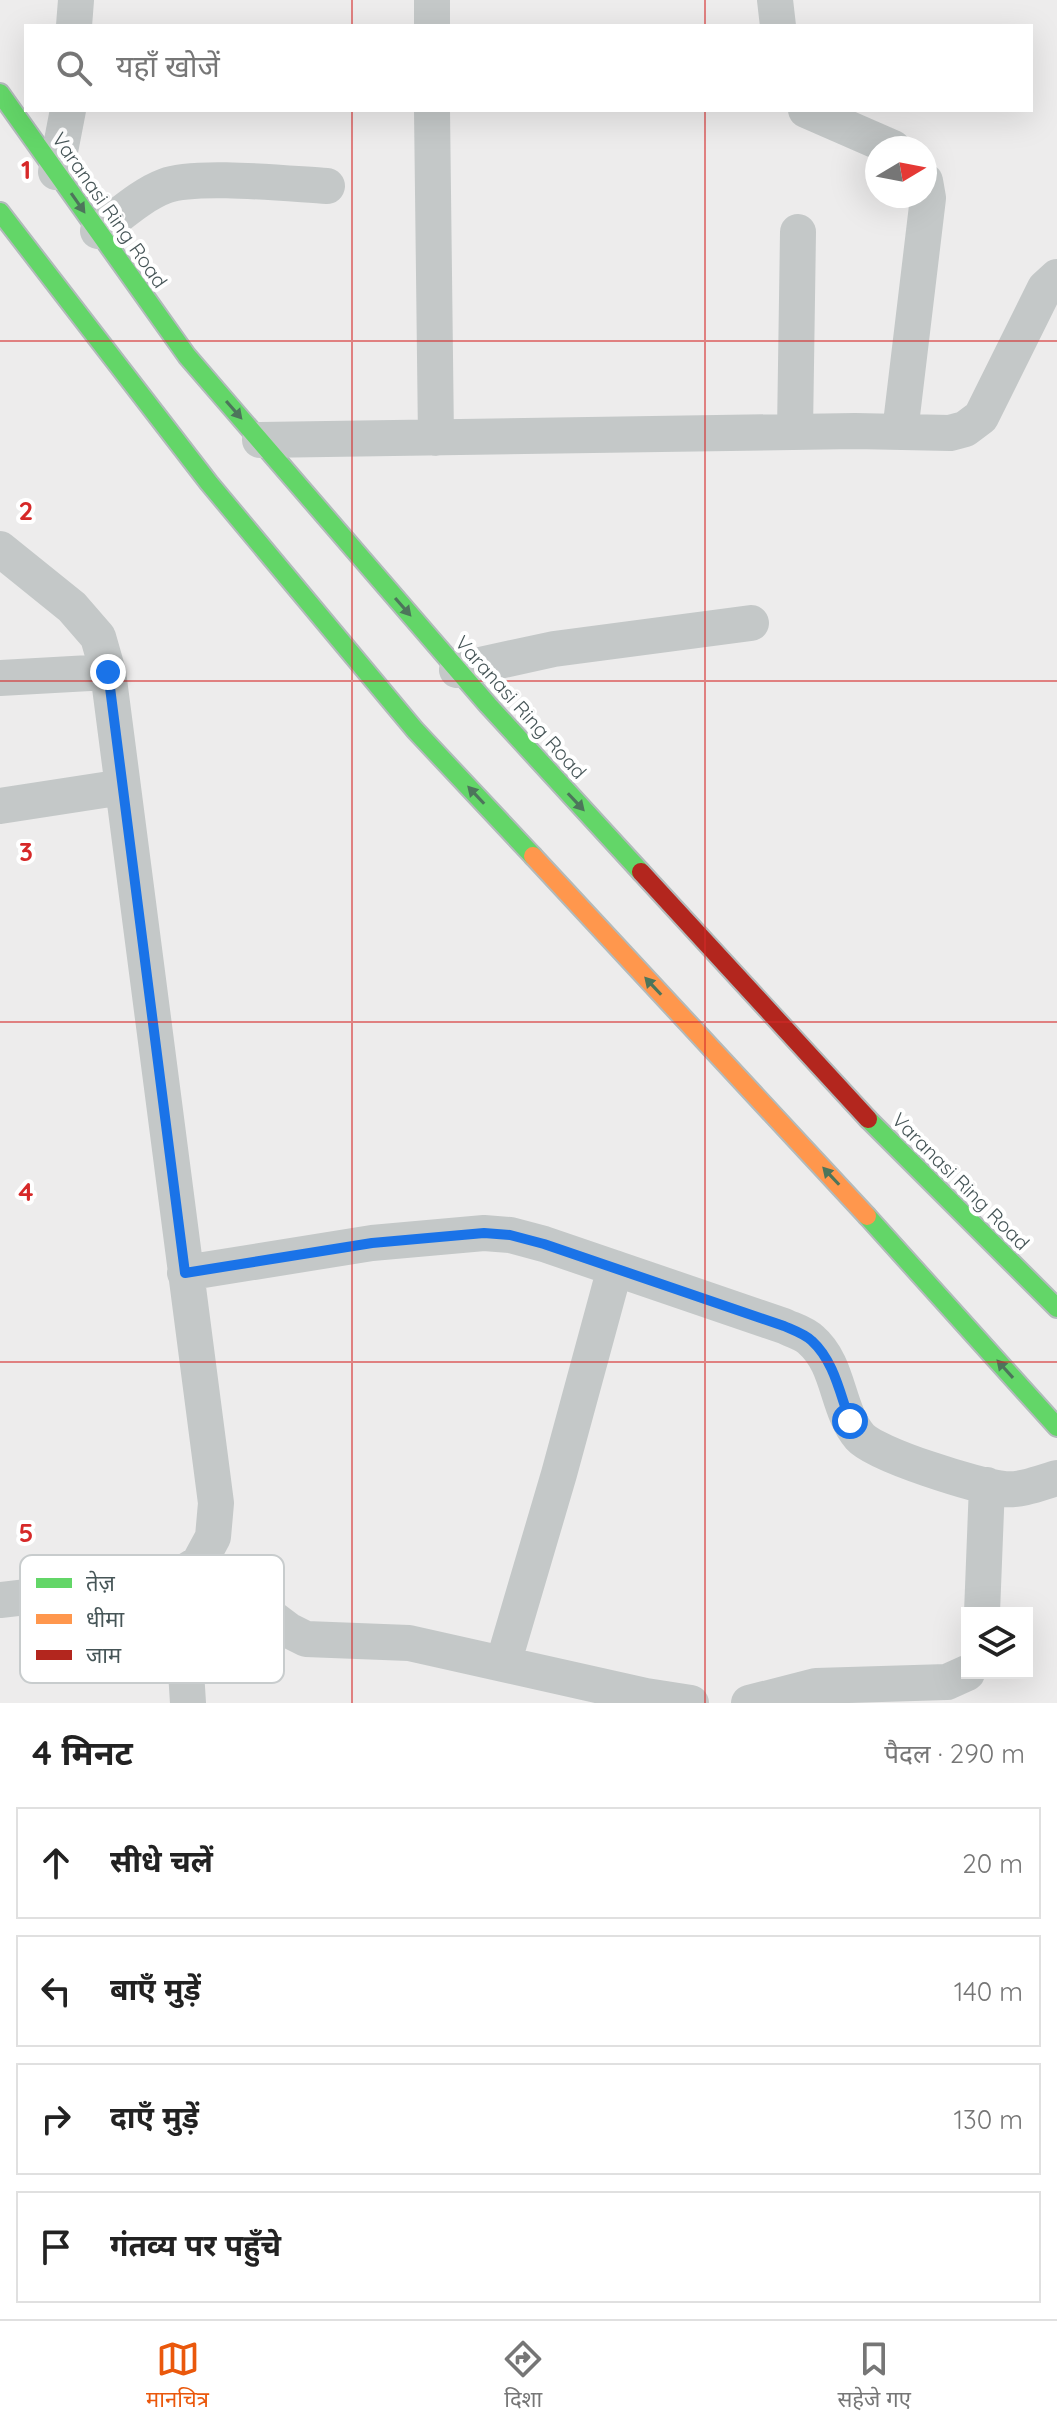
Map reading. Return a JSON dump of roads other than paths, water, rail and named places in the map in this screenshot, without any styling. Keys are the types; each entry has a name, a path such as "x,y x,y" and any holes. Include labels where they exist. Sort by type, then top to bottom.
{"highway":[{"name":"Varanasi Ring Road","path":"0,93 187,356 457,670 891,1144 1057,1308"},
{"path":"0,212 209,483 415,730 849,1196 1057,1427"}],"street":[{"path":"74,24 76,0"},
{"path":"432,0 432,24"},
{"path":"775,0 778,24"},
{"path":"56,172 68,112"},
{"path":"432,112 436,438"},
{"path":"811,112 866,136"},
{"path":"98,231 168,184 197,181 327,186"},
{"path":"900,432 927,208"},
{"path":"795,432 798,232"},
{"path":"260,440 795,432 950,433 965,429 981,417 1045,288 1057,277"},
{"path":"0,549 72,607 98,637 108,672 216,1503 213,1537 198,1555"},
{"path":"457,670 554,649 751,623"},
{"path":"0,678 108,672"},
{"path":"0,806 123,787"},
{"path":"185,1273 372,1243 484,1233 510,1235 784,1326 810,1338 823,1353 832,1371 850,1421 862,1439 884,1451 954,1477 1005,1489 1027,1487 1057,1478"},
{"path":"503,1664 615,1268"},
{"path":"982,1607 987,1485"},
{"path":"0,1600 20,1597"},
{"path":"284,1628 306,1639 409,1643 503,1664 596,1694 691,1703"},
{"path":"749,1703 816,1686 947,1682 961,1676"},
{"path":"187,1683 188,1703"}]}
